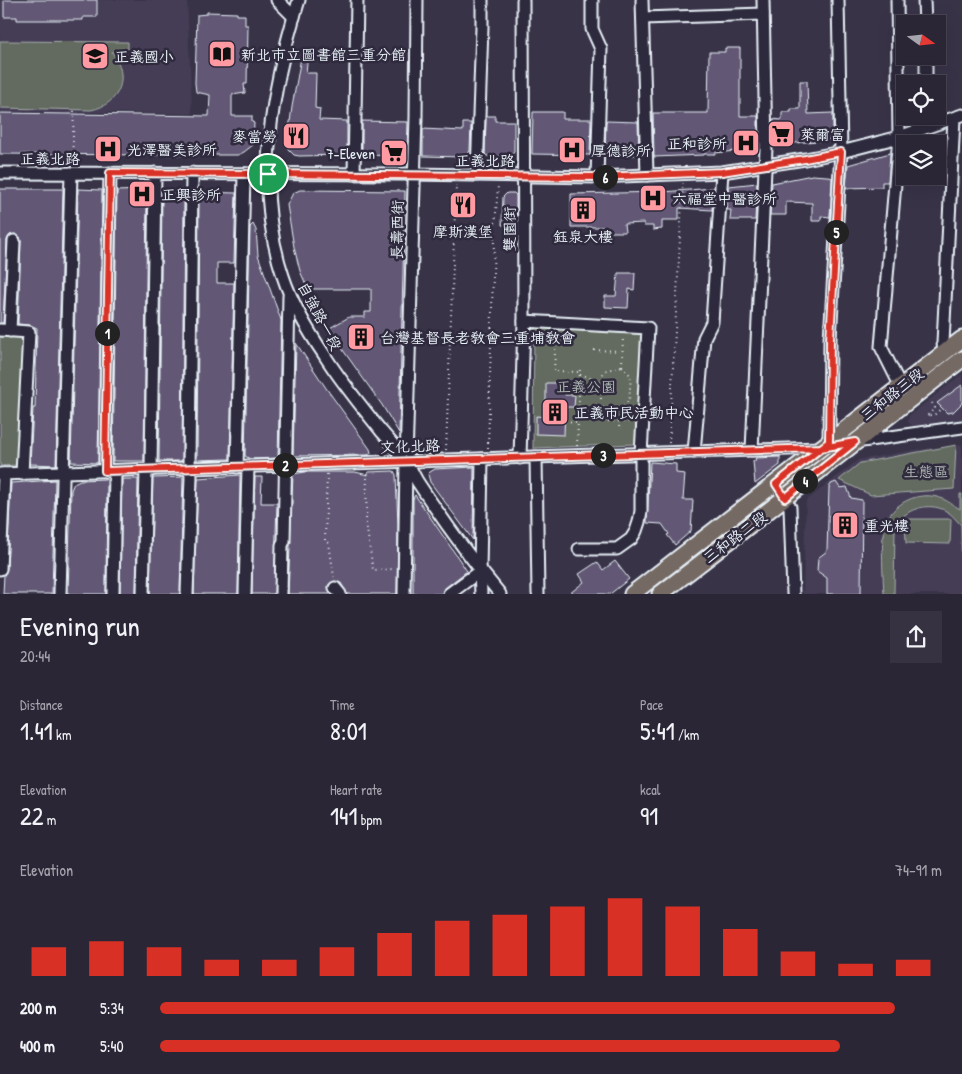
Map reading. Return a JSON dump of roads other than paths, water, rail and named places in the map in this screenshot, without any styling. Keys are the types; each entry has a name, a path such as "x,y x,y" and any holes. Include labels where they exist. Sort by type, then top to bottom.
{"main road":[{"name":"三和路三段","path":"825,445 962,339"},
{"name":"三和路三段","path":"855,442 962,359"},
{"name":"三和路二段","path":"660,594 855,442"},
{"name":"三和路二段","path":"632,594 825,445"}],"street":[{"path":"277,0 294,17"},
{"name":"自強路一段","path":"300,0 294,17 279,81 273,117 268,174 268,204 273,240 282,274 310,333 343,383 406,462 417,482 480,571 500,594"},
{"path":"354,174 357,0"},
{"name":"長壽西街","path":"404,594 416,117 417,0"},
{"path":"477,175 482,0"},
{"name":"雙園街","path":"520,458 524,322 523,0"},
{"path":"592,0 592,29 601,49 597,177"},
{"path":"642,0 647,175"},
{"path":"752,450 766,139 763,0"},
{"path":"825,445 841,152 838,0"},
{"path":"897,0 899,135"},
{"path":"924,0 925,15"},
{"path":"643,18 763,14"},
{"path":"944,353 943,343 958,117"},
{"name":"正義北路","path":"903,135 921,125"},
{"name":"正義北路","path":"0,173 414,174 597,177 722,172 841,152 896,138"},
{"path":"694,452 704,338 712,322 722,172"},
{"path":"896,172 881,347 901,387"},
{"path":"60,594 71,173"},
{"path":"110,173 110,471 113,594"},
{"path":"143,594 149,470 154,173"},
{"path":"187,594 191,476 189,468 192,173"},
{"path":"244,174 243,467 245,594"},
{"path":"14,241 5,331 29,332 22,474"},
{"path":"281,594 290,294"},
{"path":"524,322 648,328 642,422 641,511 636,531 631,539 617,549 579,549"},
{"name":"文化北路","path":"2,474 752,450 855,442 962,427"},
{"path":"536,457 538,594"},
{"path":"481,594 480,571 485,459"},
{"path":"0,569 2,474"},
{"path":"776,484 790,507 793,594"},
{"path":"439,594 448,594 480,571"}],"place":[{"name":"新北市立圖書館三重分館","path":"222,54"},
{"name":"正義國小","path":"95,56"},
{"name":"萊爾富","path":"781,134"},
{"name":"麥當勞","path":"296,136"},
{"name":"正和診所","path":"746,143"},
{"name":"光澤醫美診所","path":"108,149"},
{"name":"厚德診所","path":"572,150"},
{"name":"7-Eleven","path":"394,153"},
{"name":"正興診所","path":"142,194"},
{"name":"六福堂中醫診所","path":"653,198"},
{"name":"摩斯漢堡","path":"463,205"},
{"name":"鈺泉大樓","path":"583,210"},
{"name":"台灣基督長老教會三重埔教會","path":"361,337"},
{"name":"正義市民活動中心","path":"555,412"},
{"name":"重光樓","path":"845,525"}],"park label":[{"name":"正義公園","path":"586,386"},
{"name":"生態區","path":"926,471"}]}
